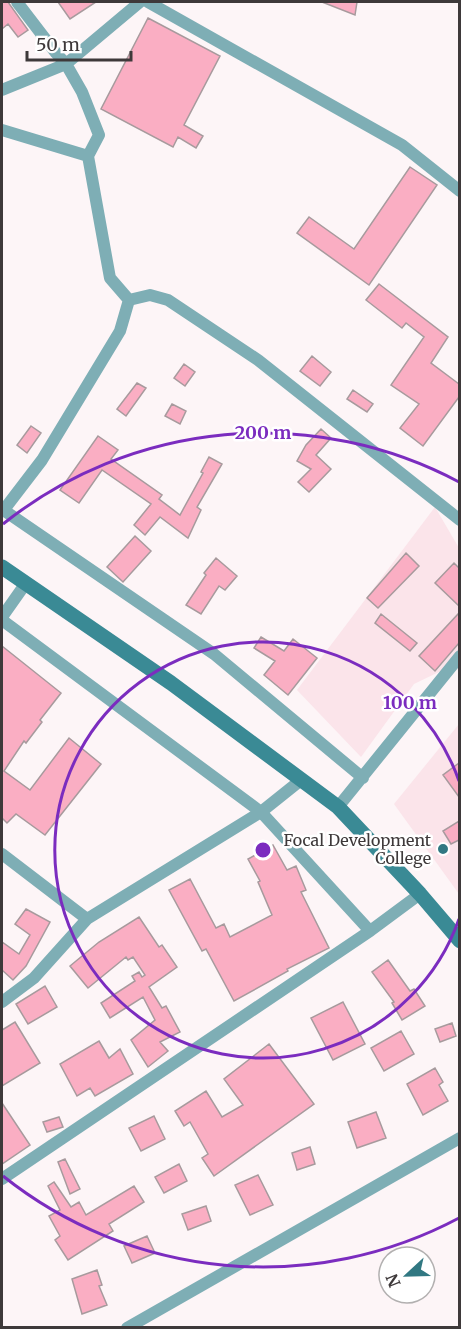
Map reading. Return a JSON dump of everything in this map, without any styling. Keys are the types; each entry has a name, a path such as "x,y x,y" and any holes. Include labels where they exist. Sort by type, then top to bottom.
{"main road":[{"path":"2,567 171,683 338,807 420,894 459,941"}],"street":[{"path":"16,2 66,64 82,92 99,135 88,156 110,278 129,300"},
{"path":"2,90 66,64 140,2"},
{"path":"148,2 402,145 459,191"},
{"path":"2,130 88,156"},
{"path":"129,300 150,296 168,300 268,367 459,520"},
{"path":"129,300 120,331 42,460 2,510 214,654 363,778"},
{"path":"26,583 2,618 261,812 370,931"},
{"path":"338,807 459,656"},
{"path":"2,1002 34,978 87,919 261,812 301,780"},
{"path":"2,854 87,919"},
{"path":"2,1179 370,931 420,894"},
{"path":"127,1328 459,1138"}],"shaded area":[{"path":"435,507 459,548 459,649 443,670 414,684 361,757 297,690"},
{"name":"Focal Development College","path":"459,724 459,894 394,804"}],"building":[{"path":"2,2 8,2 28,30 18,37 8,24 2,29"},
{"path":"58,2 96,2 70,19"},
{"path":"322,2 357,2 355,15"},
{"path":"148,18 220,56 184,125 203,136 196,148 178,137 173,147 101,109"},
{"path":"410,167 437,185 369,285 297,233 309,217 354,249"},
{"path":"379,284 448,337 431,363 459,384 459,397 423,446 400,428 419,404 391,385 424,337 406,323 402,328 366,300"},
{"path":"312,356 331,372 320,386 300,371"},
{"path":"184,364 195,372 185,386 174,378"},
{"path":"137,383 146,388 126,416 117,409"},
{"path":"353,390 373,404 367,412 347,399"},
{"path":"172,404 186,411 180,424 165,416"},
{"path":"31,426 41,433 27,453 17,445"},
{"path":"321,429 331,438 316,455 331,469 309,492 298,482 311,469 297,461 306,445"},
{"path":"98,436 118,450 111,459 162,495 159,499 180,515 209,457 222,464 197,507 201,510 188,538 160,517 145,535 134,525 151,504 102,470 79,503 60,490"},
{"path":"135,536 151,551 123,582 107,567"},
{"path":"406,553 419,566 378,608 367,598"},
{"path":"216,558 237,576 225,590 219,586 201,614 186,605 206,575 204,573"},
{"path":"454,563 459,568 459,606 435,583"},
{"path":"459,613 459,643 435,671 419,656"},
{"path":"381,614 417,643 410,651 375,623"},
{"path":"261,637 284,651 293,639 317,658 288,695 264,675 275,661 254,648"},
{"path":"2,646 61,693 4,771 30,790 69,738 101,764 45,835 16,814 7,823 2,818"},
{"path":"459,763 459,797 443,775"},
{"path":"459,821 459,840 451,844 443,831"},
{"path":"273,845 287,870 296,866 306,890 301,892 329,948 287,969 288,971 234,1001 206,949 202,951 169,890 190,879 216,928 224,924 230,937 272,915 258,882 260,881 248,859"},
{"path":"26,909 50,922 26,966 13,980 2,970 2,942 19,954 30,935 15,924"},
{"path":"139,917 159,947 162,945 177,967 149,987 162,1008 166,1006 180,1032 160,1042 168,1051 148,1067 131,1040 155,1020 143,997 110,1018 101,1003 135,981 132,976 139,972 142,977 145,975 133,957 128,960 126,957 88,988 70,966 99,942"},
{"path":"388,960 410,991 414,989 425,1006 402,1020 392,1003 394,1002 372,972"},
{"path":"45,986 57,1007 28,1024 16,1004"},
{"path":"343,1002 365,1044 333,1060 311,1018"},
{"path":"15,1022 40,1063 2,1086 2,1030"},
{"path":"452,1023 456,1036 440,1042 435,1029"},
{"path":"401,1031 414,1054 384,1071 371,1048"},
{"path":"99,1041 109,1058 120,1049 133,1074 95,1096 90,1088 77,1096 60,1064"},
{"path":"269,1044 314,1104 214,1176 202,1158 208,1154 190,1122 184,1126 175,1111 206,1091 222,1117 243,1105 224,1079"},
{"path":"435,1068 443,1082 439,1085 448,1101 423,1115 407,1084"},
{"path":"2,1103 30,1145 2,1164"},
{"path":"376,1112 386,1138 357,1148 348,1122"},
{"path":"154,1116 165,1139 141,1151 129,1128"},
{"path":"59,1117 63,1127 47,1132 43,1122"},
{"path":"310,1147 315,1164 297,1170 292,1153"},
{"path":"65,1159 80,1189 70,1194 58,1162"},
{"path":"179,1164 187,1181 164,1193 155,1177"},
{"path":"258,1175 273,1205 250,1215 235,1185"},
{"path":"54,1182 71,1207 79,1202 86,1215 134,1186 144,1202 109,1224 113,1231 68,1260 55,1240 60,1236 49,1216 60,1210 48,1186"},
{"path":"206,1206 211,1221 188,1230 182,1214"},
{"path":"147,1236 155,1253 132,1263 124,1246"},
{"path":"97,1270 102,1285 99,1286 107,1305 82,1314 72,1279"}],"place":[{"name":"Focal Development College","path":"443,849"}]}
